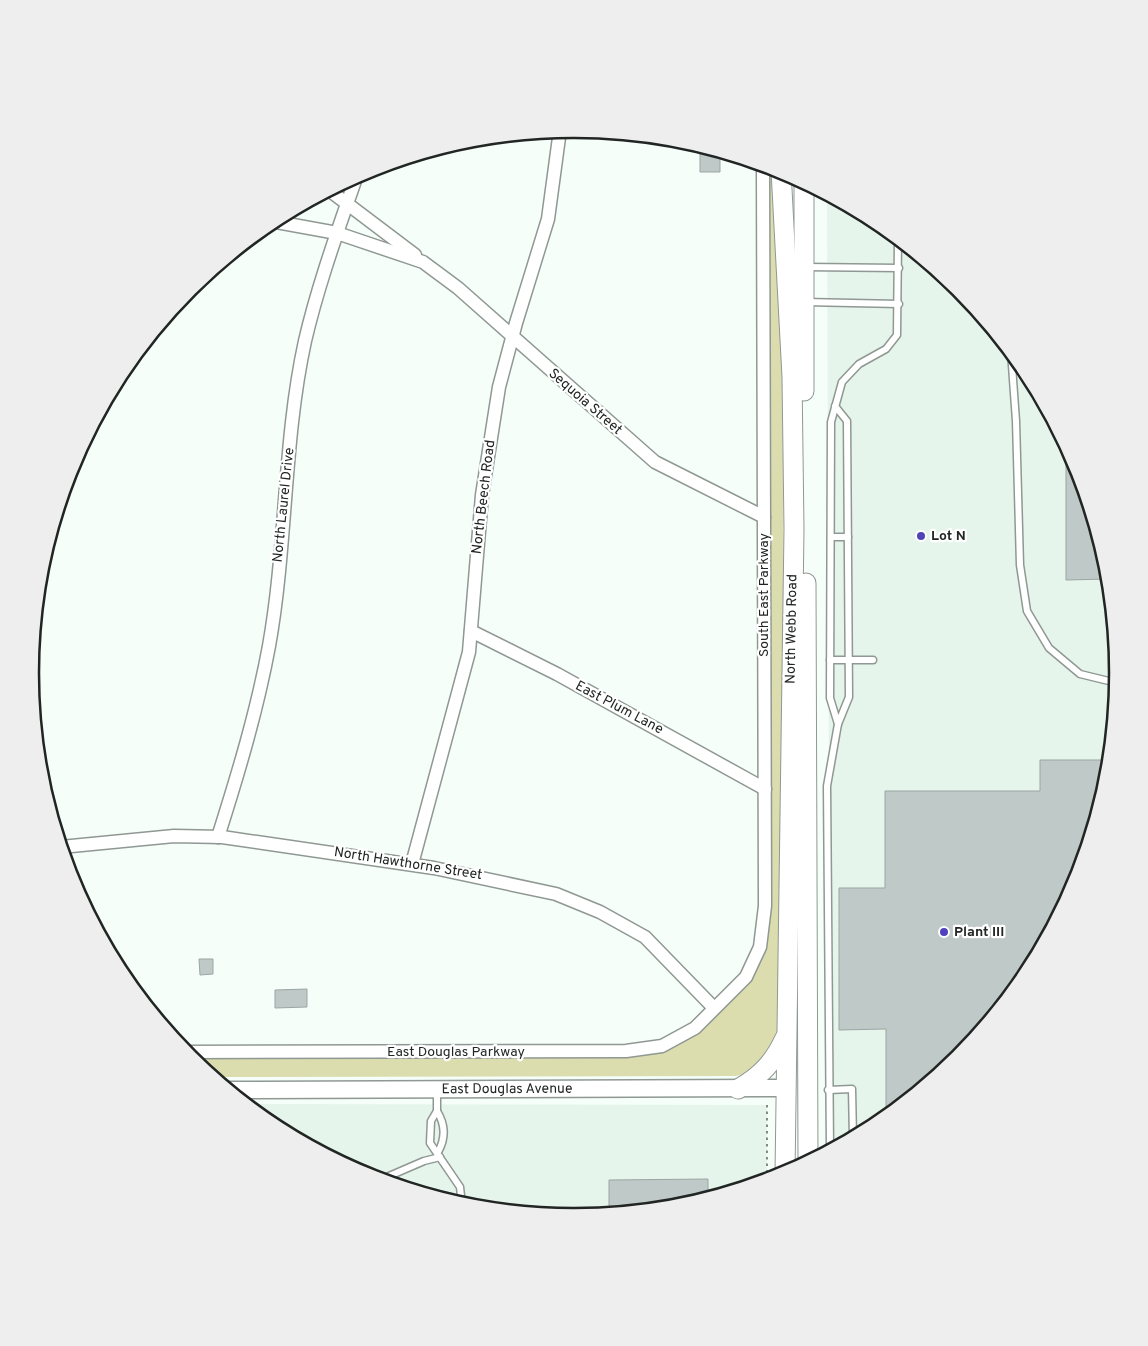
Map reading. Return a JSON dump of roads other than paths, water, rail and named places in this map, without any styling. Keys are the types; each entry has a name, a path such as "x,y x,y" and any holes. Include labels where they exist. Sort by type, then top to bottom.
{"main road":[{"name":"North Webb Road","path":"782,180 796,267"},
{"name":"North Webb Road","path":"785,1165 796,267 803,189"},
{"name":"North Webb Road","path":"796,302 808,1154"},
{"path":"738,1089 762,1073 772,1063 786,1034"},
{"path":"808,1066 802,1076 785,1088 792,1093 808,1123"}],"street":[{"name":"North Beech Road","path":"412,864 469,652 482,495 499,387 512,337 548,219 559,138"},
{"name":"South East Parkway","path":"714,1008 746,977 760,947 765,906 763,172"},
{"name":"North Laurel Drive","path":"218,836 247,747 269,645 293,421 305,342 337,233 353,185"},
{"name":"Sequoia Street","path":"334,194 458,288 655,462 764,517"},
{"name":"Sequoia Street","path":"284,223 337,233 423,262"},
{"name":"East Plum Lane","path":"471,631 565,679 765,789"},
{"name":"North Hawthorne Street","path":"67,846 174,836 218,836 412,864 480,876 556,894 600,912 645,937 714,1008"},
{"name":"East Douglas Parkway","path":"197,1052 626,1051 662,1046 695,1028 714,1008"},
{"name":"East Douglas Avenue","path":"239,1090 785,1088"}],"lane":[{"path":"838,724 830,698 831,422 842,382 859,364 886,349 897,336 899,304 898,247"},
{"path":"796,267 899,268"},
{"path":"796,302 899,304"},
{"path":"1012,366 1016,421 1020,565 1026,611 1049,648 1080,674 1109,681"},
{"path":"830,1143 827,786 838,724 849,696 847,421 836,406"},
{"path":"830,537 848,537"},
{"path":"830,660 873,660"},
{"path":"390,1176 439,1154 443,1143 444,1121 437,1111 437,1089"},
{"path":"828,1090 852,1089 853,1130"},
{"path":"437,1111 430,1121 430,1143 460,1187 461,1196"}],"place":[{"name":"Lot N","path":"921,536"},
{"name":"Plant III","path":"944,932"}]}
